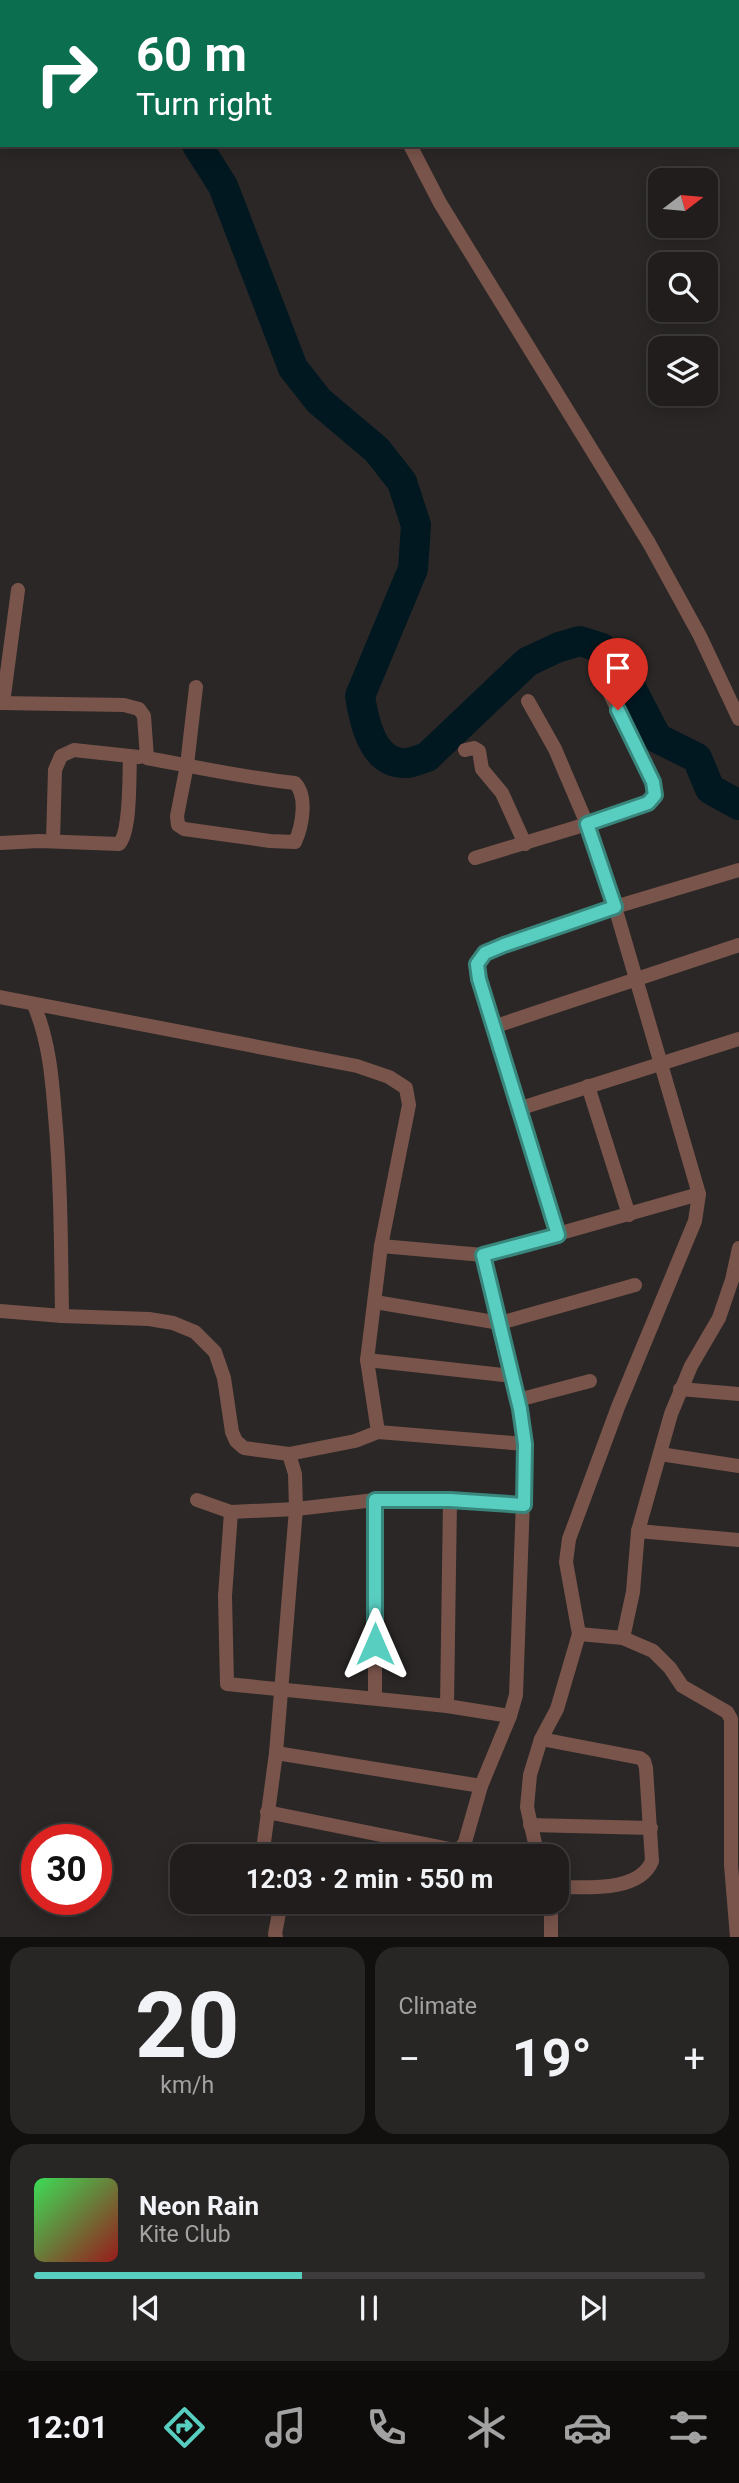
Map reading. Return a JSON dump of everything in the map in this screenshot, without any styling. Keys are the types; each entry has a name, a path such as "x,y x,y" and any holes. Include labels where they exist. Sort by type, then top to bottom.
{"street":[{"path":"411,147 447,214 649,543 700,636 739,719"},
{"path":"18,590 1,703 124,705 139,709 144,716 147,758"},
{"path":"53,841 55,770 61,756 74,750 147,758 187,765 295,783 301,789 303,801 296,841 285,843 184,829 178,825 177,816 187,765 196,687"},
{"path":"475,858 648,803 655,795 653,782 608,690"},
{"path":"528,701 555,749 587,824 615,907 699,1194 695,1221 618,1408 569,1539 566,1562 579,1634 557,1709 541,1739 530,1775 527,1807 535,1844"},
{"path":"465,750 474,748 479,751 482,770 502,793 525,844"},
{"path":"0,843 53,841 115,845 122,842 126,828 130,756"},
{"path":"558,1235 518,1109 477,964 485,953 615,907 739,870"},
{"path":"494,1027 739,946"},
{"path":"0,997 357,1066 390,1077 406,1088 409,1105 381,1246 367,1360 378,1432"},
{"path":"34,1005 48,1048 60,1166 62,1316"},
{"path":"518,1109 739,1039"},
{"path":"588,1087 629,1215"},
{"path":"381,1246 483,1255 699,1194"},
{"path":"623,1638 633,1592 638,1531 660,1454 680,1390 719,1318 739,1248"},
{"path":"267,1812 455,1850 461,1848 465,1842 481,1786 516,1695 524,1505 525,1444 518,1400 483,1255"},
{"path":"375,1301 500,1323 635,1285"},
{"path":"0,1311 149,1319 173,1323 195,1332 215,1352 224,1378 232,1432 236,1441 244,1448 289,1454 355,1441 378,1432 525,1444"},
{"path":"367,1360 512,1376"},
{"path":"518,1400 590,1381"},
{"path":"680,1390 739,1394"},
{"path":"263,1844 276,1753 296,1509 295,1474 289,1454"},
{"path":"660,1454 739,1466"},
{"path":"197,1500 230,1511 296,1509 375,1500 450,1500 524,1505"},
{"path":"375,1500 376,1698"},
{"path":"447,1706 450,1500"},
{"path":"230,1511 225,1596 226,1682 233,1686 376,1698 510,1716"},
{"path":"638,1531 739,1540"},
{"path":"579,1634 623,1638 653,1651 670,1668 682,1686 735,1719 731,1865 737,1937"},
{"path":"541,1739 644,1761 651,1828 650,1867 639,1876 618,1885 569,1887"},
{"path":"276,1753 481,1786"},
{"path":"530,1825 651,1828"},
{"path":"276,1937 279,1914"},
{"path":"551,1914 551,1937"}],"waterway":[{"path":"198,147 223,186 293,368 319,401 377,450 402,482 416,525 413,569 360,696 367,728 378,749 394,761 408,763 427,757 527,662 559,647 580,641 602,648 627,680 657,738 697,758 710,789 739,805"}],"route":[{"path":"375,1644 375,1500 450,1500 524,1505 525,1444 520,1409 483,1255 558,1235 479,979 477,964 485,953 504,945 615,907 587,824 648,803 655,795 653,782 618,710"}]}
